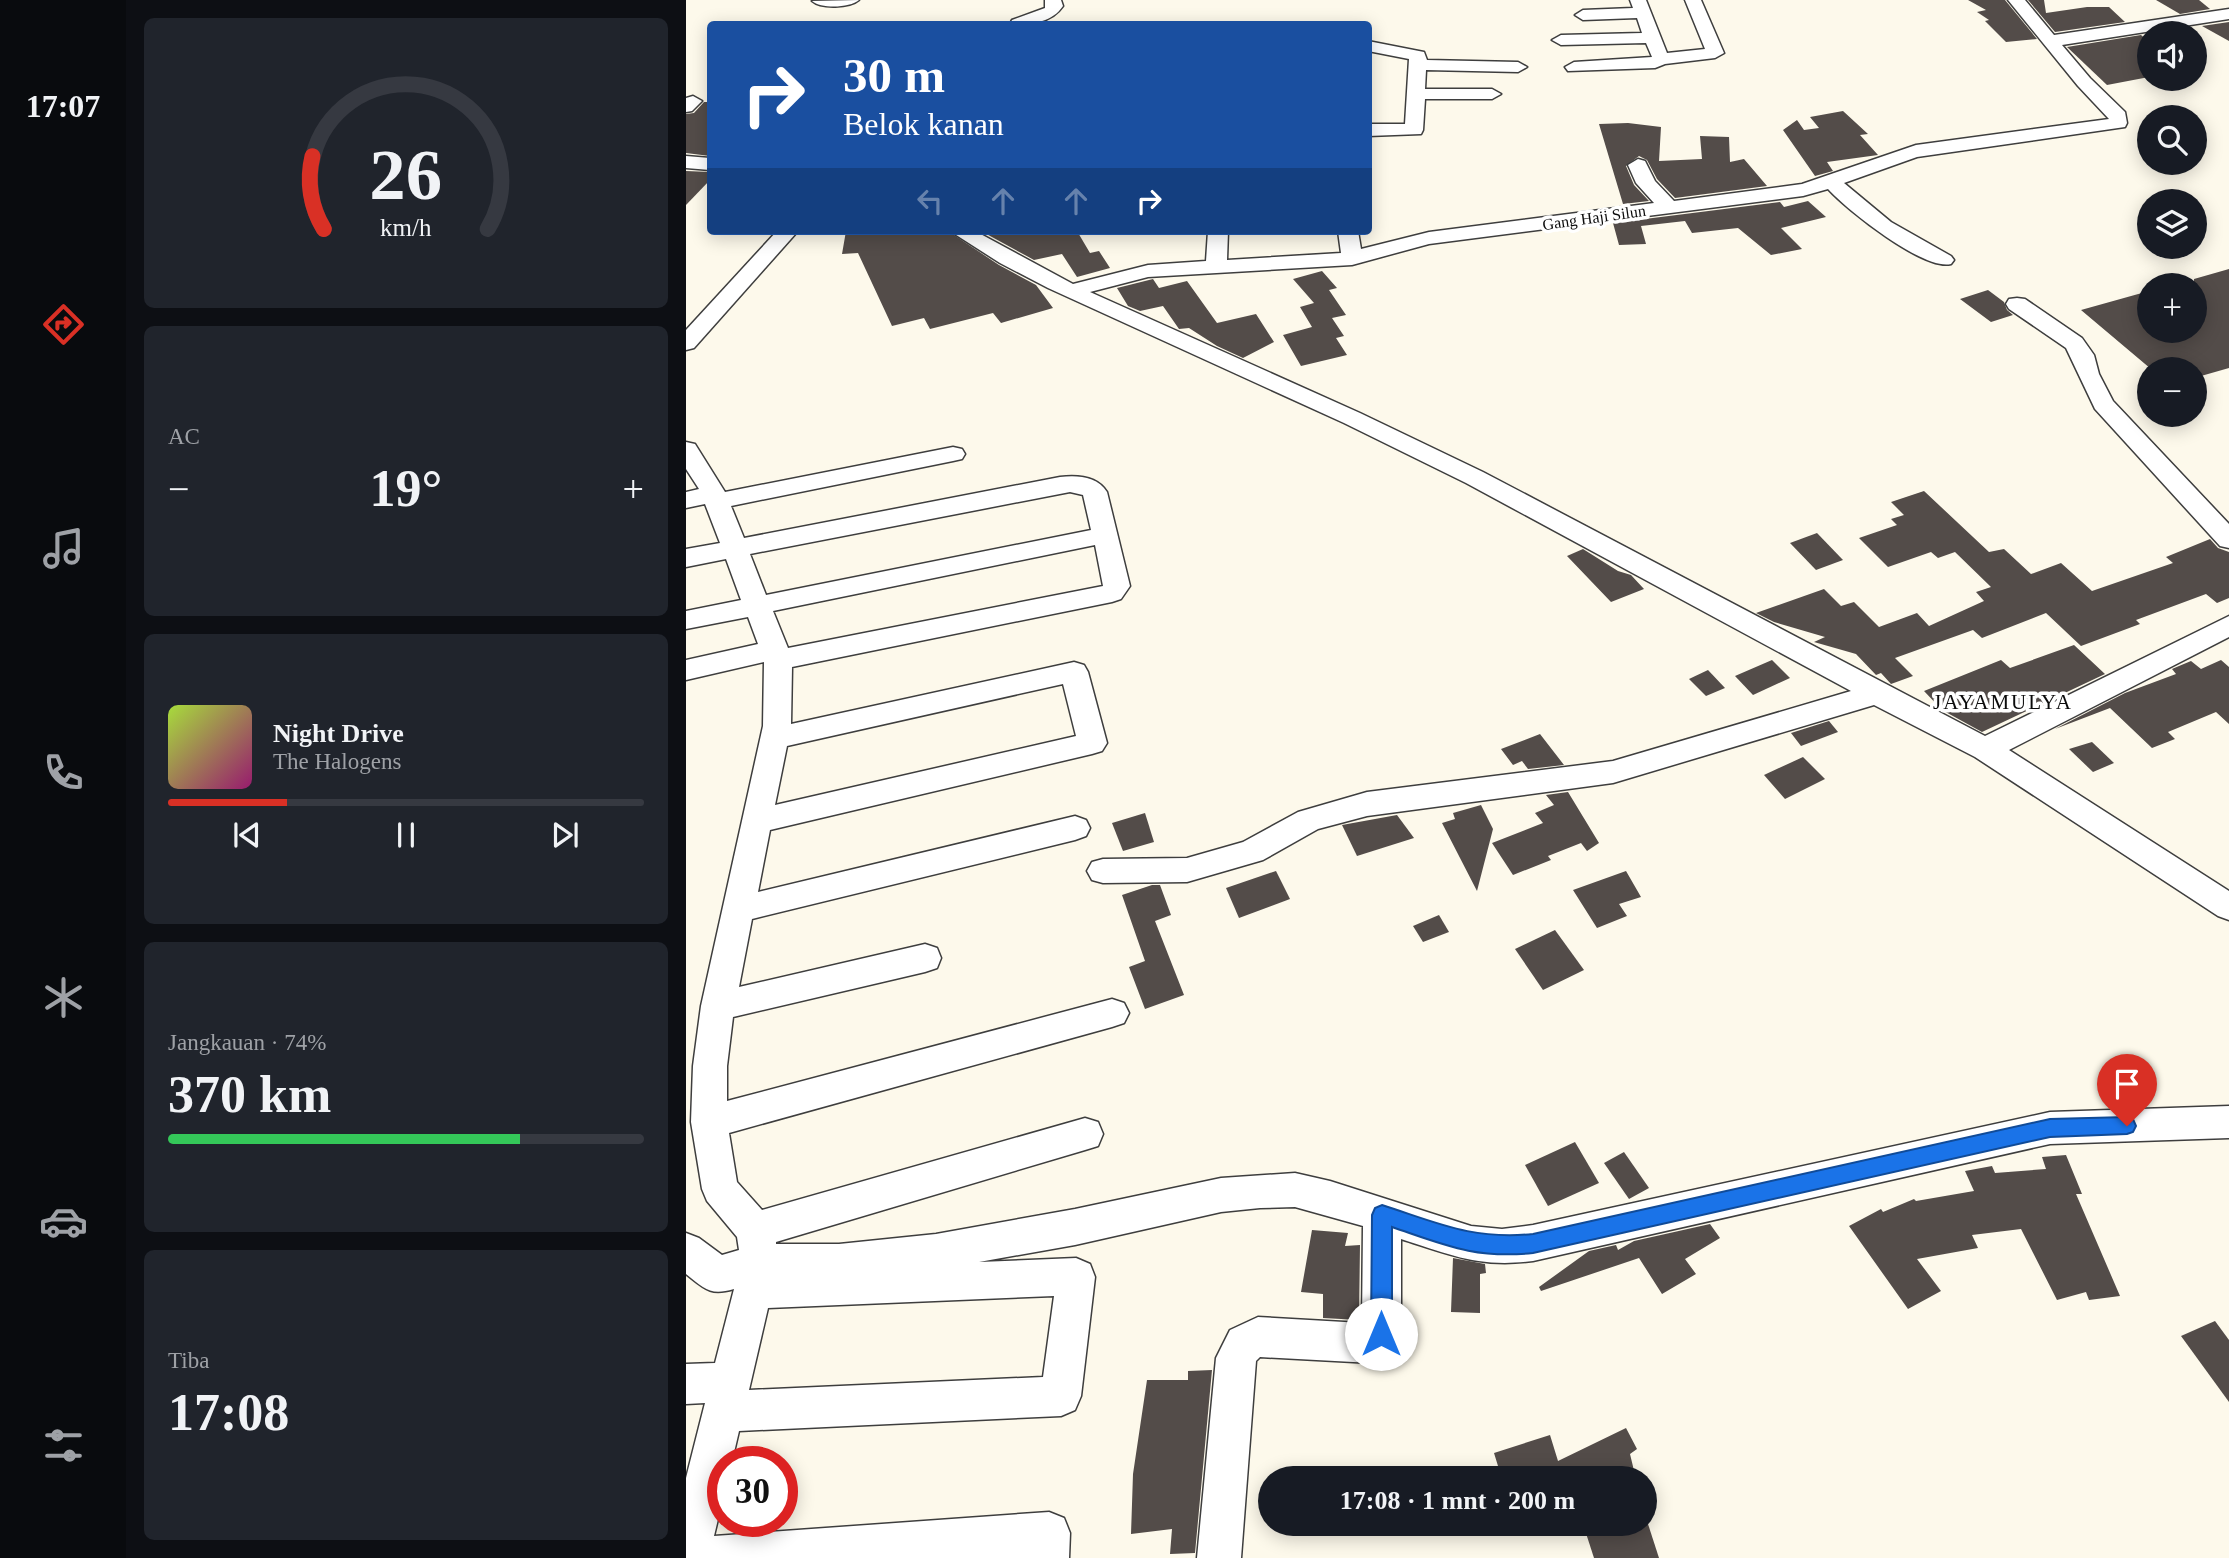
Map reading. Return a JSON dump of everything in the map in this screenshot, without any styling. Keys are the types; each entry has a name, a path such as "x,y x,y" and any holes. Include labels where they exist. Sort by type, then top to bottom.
{"street":[{"path":"820,0 851,0"},
{"path":"1025,21 1051,12 1054,9 1053,0"},
{"path":"1574,67 1655,63 1660,59 1715,53 1693,0"},
{"path":"2016,0 2052,41 2229,14"},
{"path":"1583,15 1641,7 1660,59"},
{"path":"1560,40 1652,38"},
{"name":"Gang Haji Silun","path":"1071,291 1136,272 1352,259 1408,241 1803,190 1832,182 1889,158 1924,149 2115,125 2119,121 2118,116 2084,82 2052,41"},
{"path":"1372,47 1418,55 1414,130 1372,130"},
{"path":"1418,65 1518,67"},
{"path":"1416,94 1492,94"},
{"path":"686,162 707,164"},
{"path":"1638,165 1646,183 1669,207"},
{"path":"1832,182 1861,210 1913,245 1944,260"},
{"path":"686,343 784,235"},
{"path":"967,235 1032,273 1352,418 1470,475 1837,669 1877,694 1985,749 2190,879 2229,907"},
{"path":"1216,266 1218,235"},
{"path":"1349,235 1352,259"},
{"path":"2017,304 2074,343 2083,355 2088,374 2103,404 2229,541"},
{"path":"686,449 716,498 776,655 774,738 718,1006 710,1066 709,1122 720,1189 756,1261 727,1396 687,1558"},
{"path":"686,500 716,498 953,454"},
{"path":"686,558 1077,483 1087,485 1095,492 1117,586 1112,593 686,670"},
{"path":"686,620 1105,535"},
{"path":"1985,749 2229,625"},
{"path":"757,821 1092,743 1074,671 774,738"},
{"path":"1103,871 1187,870 1252,851 1309,820 1367,804 1613,772 1877,694"},
{"path":"739,909 1076,828"},
{"path":"718,1006 925,958"},
{"path":"709,1122 1112,1013"},
{"path":"756,1261 839,1262 936,1252 1075,1227 1221,1195 1295,1190 1330,1198 1471,1244 1502,1247 1533,1243 2050,1128 2229,1122"},
{"path":"686,1251 717,1275 1085,1134"},
{"path":"1219,1558 1236,1358 1240,1348 1246,1341 1258,1336 1372,1343 1378,1338 1381,1334 1382,1215"},
{"path":"686,1384 727,1396 1061,1396 1076,1277 756,1261"},
{"path":"703,1558 1049,1533 1046,1558"}],"building":[{"path":"1968,0 2005,0 2037,39 2006,42 1985,21 1989,20 1977,12 1986,10"},
{"path":"2028,0 2044,0 2046,13 2109,7 2125,22 2055,32"},
{"path":"2156,0 2199,0 2210,9 2180,14"},
{"path":"2229,22 2229,41 2207,29 2207,25"},
{"path":"2137,36 2137,79 2107,85 2067,47"},
{"path":"707,102 707,156 686,153 686,114 694,113"},
{"path":"1843,111 1868,134 1860,135 1878,155 1827,162 1833,171 1815,176 1783,130 1797,120 1804,130 1819,128 1810,117"},
{"path":"1628,123 1661,127 1659,161 1702,159 1700,136 1729,137 1730,162 1744,159 1767,186 1675,198 1657,179 1647,160 1639,156 1626,166 1634,185 1649,201 1623,204 1599,124"},
{"path":"686,171 707,172 707,183 686,205"},
{"path":"1808,201 1826,217 1781,228 1802,249 1771,255 1738,228 1692,233 1685,221 1641,226 1646,244 1619,245 1613,223 1780,202 1784,207"},
{"path":"845,235 954,235 999,265 1036,285 1053,308 1001,323 993,313 930,329 924,318 892,326 858,253 842,254"},
{"path":"988,235 1079,235 1090,253 1099,251 1110,268 1077,277 1062,254 1034,260"},
{"path":"2229,269 2229,368 2207,374 2207,357 2137,357 2081,310 2137,294 2137,343 2207,343 2207,275"},
{"path":"1322,271 1337,288 1329,290 1346,315 1332,318 1344,336 1336,338 1347,355 1301,366 1283,335 1312,327 1300,307 1314,303 1293,279"},
{"path":"1153,279 1159,288 1187,281 1217,323 1256,314 1274,342 1243,358 1217,346 1189,328 1179,329 1163,306 1140,311 1128,306 1117,288"},
{"path":"1988,290 2004,302 2013,315 1991,322 1960,299"},
{"path":"1924,491 1989,552 2004,549 2031,574 2061,563 2092,591 2173,563 2166,557 2210,539 2218,548 2229,552 2229,598 2217,603 2206,594 2136,620 2140,624 2081,646 2046,613 1982,638 1973,630 1895,658 1913,676 1891,684 1881,673 1876,675 1856,654 1814,642 1825,637 1774,622 1756,613 1824,589 1841,606 1854,602 1879,627 1917,613 1929,626 1984,601 1976,592 1991,587 1955,552 1938,558 1931,552 1888,567 1859,538 1897,525 1891,519 1904,515 1891,502"},
{"path":"1817,533 1843,560 1816,570 1790,543"},
{"path":"1583,549 1618,571 1631,575 1644,589 1611,602 1567,556"},
{"path":"2074,645 2105,674 1982,732 1942,710 1924,691 2001,660 2010,668"},
{"path":"1772,660 1790,678 1753,695 1735,676"},
{"path":"2221,660 2229,667 2229,724 2216,712 2168,732 2175,739 2152,748 2110,708 2055,729 2125,693 2176,674 2172,669 2191,661 2201,669"},
{"path":"1708,670 1725,688 1706,696 1689,679"},
{"path":"1829,721 1838,732 1801,746 1791,733"},
{"path":"1540,734 1564,765 1528,769 1522,761 1513,765 1501,749"},
{"path":"2092,742 2114,763 2093,772 2069,749"},
{"path":"1803,757 1825,779 1785,799 1764,775"},
{"path":"1568,792 1599,843 1587,851 1581,843 1548,856 1551,860 1513,875 1492,843 1543,823 1535,813 1554,805 1546,795"},
{"path":"1481,805 1493,829 1477,891 1442,823 1455,819 1453,813"},
{"path":"1145,813 1154,842 1123,851 1112,823"},
{"path":"1397,815 1414,838 1357,856 1342,825"},
{"path":"1276,871 1290,899 1239,918 1226,888"},
{"path":"1626,871 1641,897 1619,904 1627,916 1597,928 1573,890"},
{"path":"1160,885 1171,915 1155,921 1184,995 1145,1009 1129,967 1145,961 1122,895"},
{"path":"1439,915 1449,932 1423,942 1413,926"},
{"path":"1555,930 1584,970 1543,990 1515,949"},
{"path":"1575,1142 1599,1183 1548,1206 1525,1165"},
{"path":"1624,1152 1649,1188 1629,1199 1604,1163"},
{"path":"2066,1155 2082,1194 2076,1194 2120,1296 2089,1300 2086,1292 2057,1300 2021,1229 1972,1235 1978,1248 1917,1259 1941,1291 1908,1309 1849,1226 1881,1209 1883,1212 1914,1199 1916,1201 1974,1191 1965,1171 1992,1166 1995,1173 2046,1169 2042,1157"},
{"path":"1710,1224 1720,1238 1685,1259 1696,1274 1662,1294 1639,1258 1541,1291 1539,1287 1589,1251 1616,1245 1618,1250 1634,1241"},
{"path":"1312,1230 1348,1233 1345,1246 1360,1245 1359,1320 1323,1318 1323,1294 1301,1292"},
{"path":"1453,1258 1485,1264 1486,1273 1480,1274 1480,1313 1451,1312"},
{"path":"2215,1321 2229,1340 2229,1402 2181,1336"},
{"path":"1212,1370 1195,1553 1170,1554 1172,1529 1131,1534 1133,1474 1147,1380 1188,1380 1188,1371"},
{"path":"1626,1428 1637,1449 1630,1454 1633,1466 1498,1466 1494,1453 1550,1435 1558,1461"},
{"path":"1587,1536 1652,1536 1659,1558 1594,1558"}],"district":[{"name":"JAYAMULYA","path":"2003,702"}],"route":[{"path":"1381,1334 1382,1215 1471,1244 1502,1247 1533,1243 2050,1128 2127,1126"}]}
